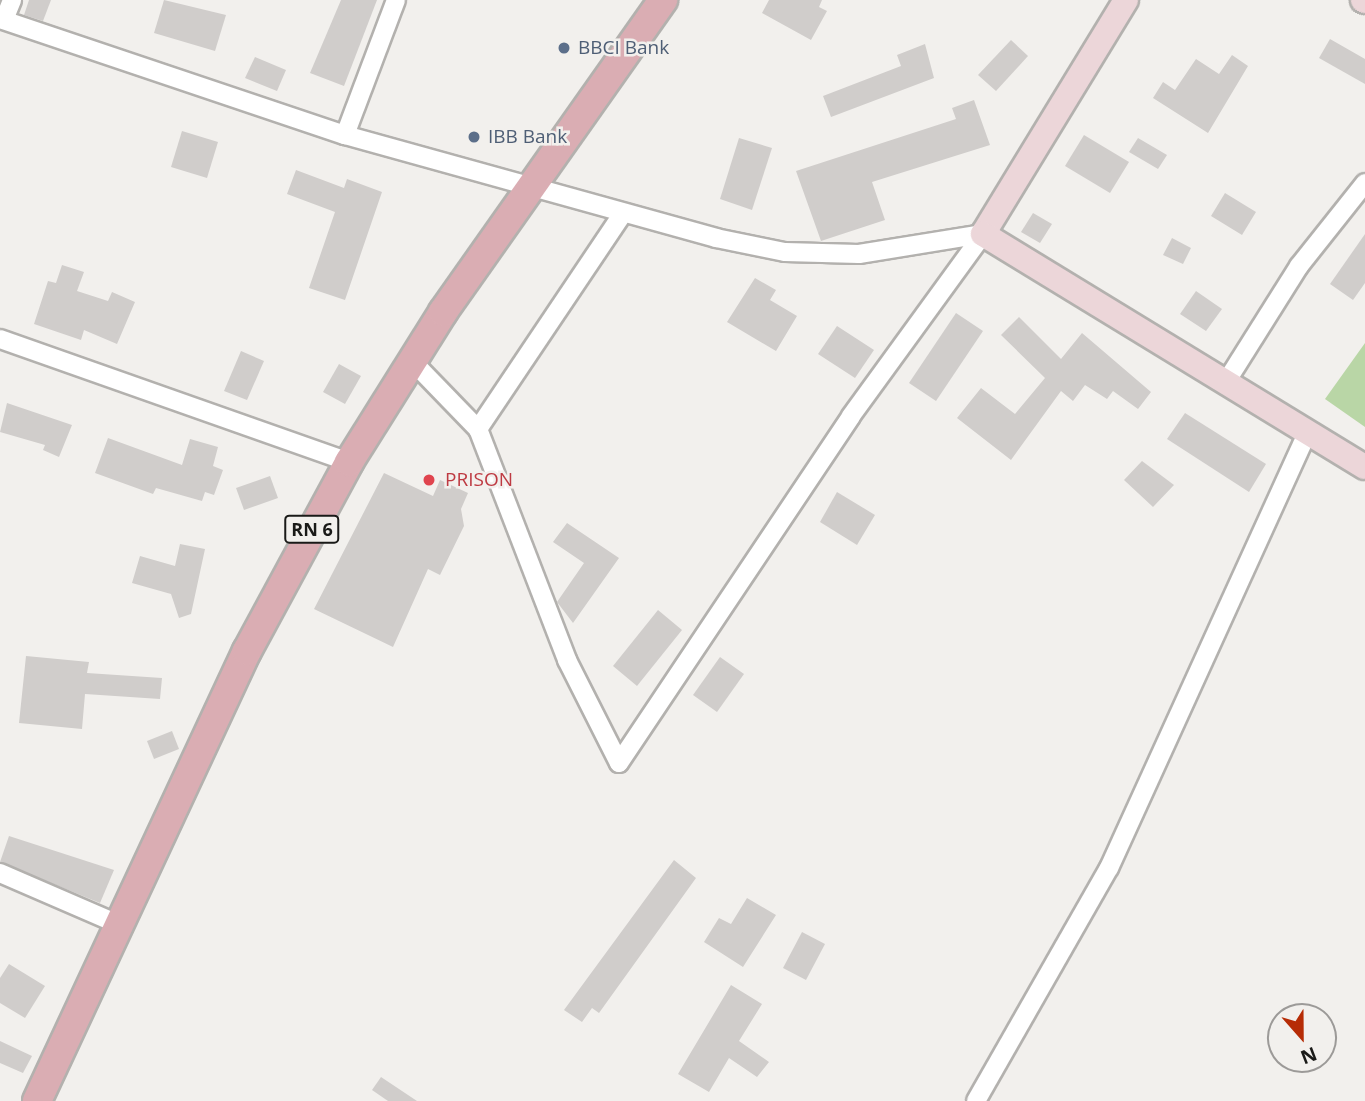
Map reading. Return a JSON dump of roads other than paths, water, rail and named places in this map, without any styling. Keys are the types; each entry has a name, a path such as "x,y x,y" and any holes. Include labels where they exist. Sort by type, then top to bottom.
{"main road":[{"name":"RN 6","path":"37,1101 247,651 349,462 412,361 663,0"}],"street":[{"path":"12,0 2,19 345,135 622,215 785,253 859,254 983,234 1365,467"},
{"path":"345,135 396,0"},
{"path":"412,361 478,429 562,648 619,763 857,407 983,234 1126,0"},
{"path":"1226,382 1298,266 1365,183"},
{"path":"478,429 622,215"},
{"path":"0,339 349,462"},
{"path":"975,1101 1109,867 1307,433"},
{"path":"0,873 120,925"}],"place":[{"name":"BBCI Bank","path":"564,48"},
{"name":"IBB Bank","path":"474,137"},
{"name":"PRISON","path":"429,480"}]}
